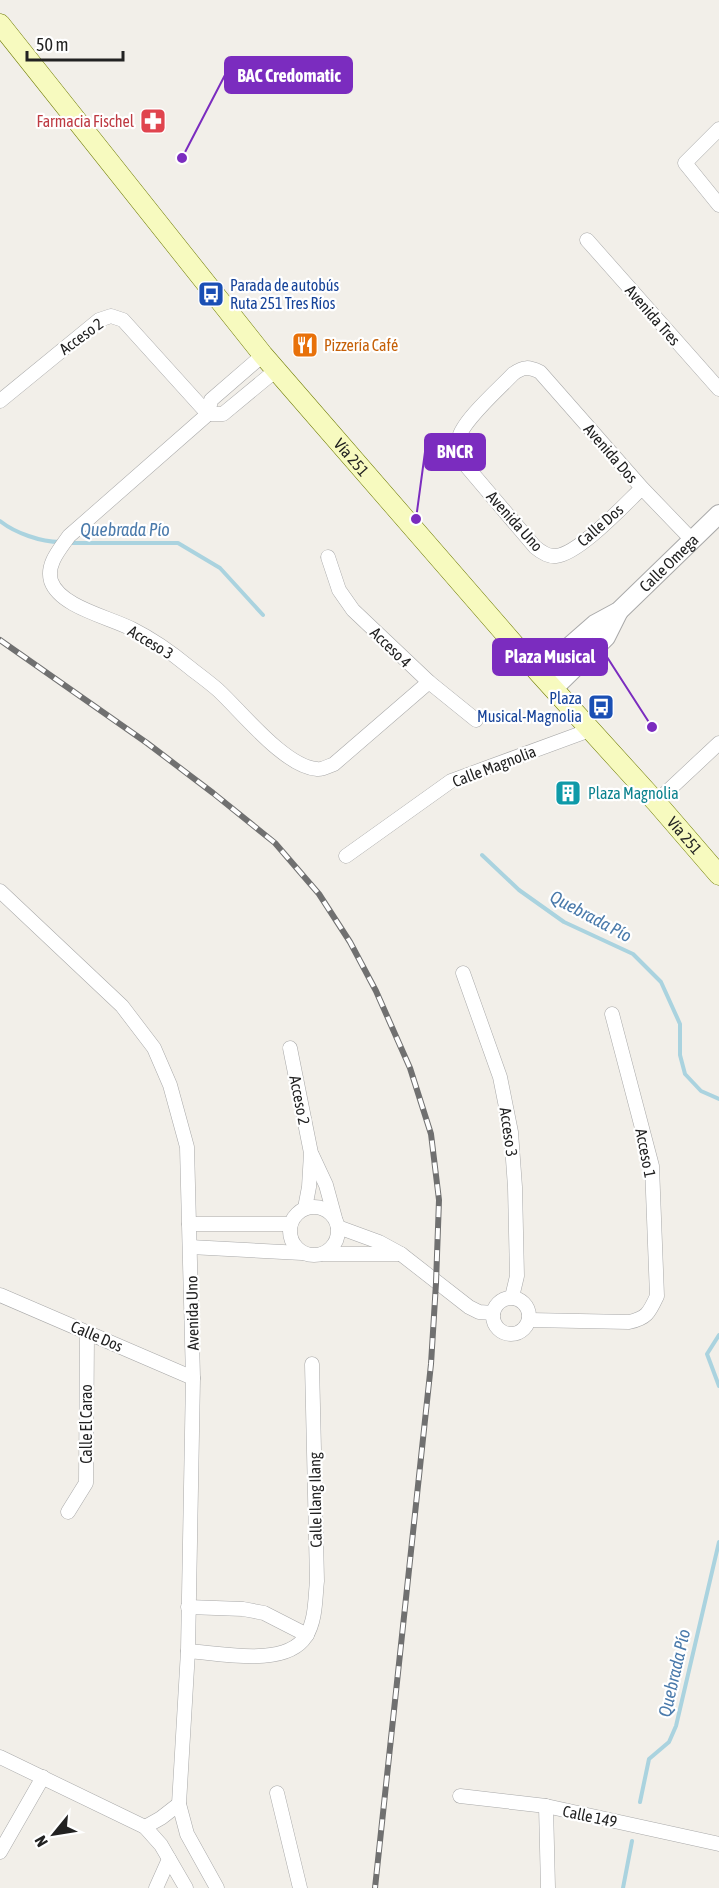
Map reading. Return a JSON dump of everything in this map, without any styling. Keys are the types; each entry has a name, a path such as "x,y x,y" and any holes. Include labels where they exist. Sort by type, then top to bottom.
{"main road":[{"name":"Vía 251","path":"0,24 275,371 719,875"}],"street":[{"path":"719,129 685,164 719,205"},
{"name":"Avenida Tres","path":"587,240 719,389"},
{"name":"Acceso 2","path":"0,401 99,320 111,316 123,320 208,414"},
{"path":"262,355 211,400 208,414 223,414 275,371"},
{"name":"Avenida Dos","path":"459,449 459,437 465,424 513,374 521,368 529,367 540,372 642,488 693,541"},
{"name":"Acceso 3","path":"208,414 69,536 54,557 50,569 51,581 59,594 70,603 133,630 181,660 218,690 282,752 304,766 319,770 334,764 429,682"},
{"name":"Avenida Uno","path":"459,449 462,461 535,547 544,554 555,556"},
{"name":"Calle Dos","path":"555,556 567,553 600,529 642,488"},
{"name":"Calle Omega","path":"539,673 595,624 619,611 719,514"},
{"name":"Acceso 4","path":"328,557 339,590 353,610 429,682 476,720"},
{"name":"Calle Omega","path":"553,689 606,637 619,611"},
{"name":"Calle Magnolia","path":"346,856 451,781 590,730"},
{"path":"656,802 719,742"},
{"name":"Avenida Uno","path":"0,891 122,1006 154,1048 170,1085 187,1148 193,1378 188,1651 179,1804 187,1834 217,1888"},
{"name":"Acceso 3","path":"464,973 500,1077 511,1132 517,1276 512,1297"},
{"name":"Acceso 1","path":"530,1320 628,1322 642,1319 651,1310 657,1296 652,1166 612,1014"},
{"name":"Acceso 2","path":"290,1048 311,1153 326,1185 337,1223"},
{"name":"Acceso 2","path":"305,1208 309,1188 311,1153"},
{"path":"302,1253 294,1245 290,1234 290,1224 296,1214 305,1208 316,1206 327,1210 337,1223 401,1254 469,1307 479,1312 493,1313"},
{"path":"323,1254 332,1248 338,1239 337,1223"},
{"path":"189,1224 290,1224"},
{"path":"190,1247 302,1253 312,1256 401,1254"},
{"name":"Calle Dos","path":"0,1295 193,1378"},
{"path":"512,1297 526,1305 530,1312 530,1320 520,1333 512,1335 497,1328 493,1321 493,1313 496,1305 512,1297"},
{"name":"Calle El Carao","path":"68,1512 86,1482 87,1332"},
{"name":"Calle Ilang Ilang","path":"307,1635 314,1612 317,1581 312,1364"},
{"path":"188,1607 243,1609 264,1613 307,1635 296,1647 274,1656 188,1651"},
{"path":"0,1757 145,1827 162,1845"},
{"path":"0,1852 43,1777"},
{"path":"277,1793 300,1888"},
{"name":"Calle 149","path":"460,1796 546,1806 719,1844"},
{"path":"145,1827 179,1804"},
{"path":"546,1806 548,1888"},
{"path":"159,1819 171,1822 187,1834"},
{"path":"159,1819 157,1828 162,1845 186,1888"},
{"path":"156,1888 169,1859"}],"waterway":[{"name":"Quebrada Pío","path":"0,521 28,536 60,542"},
{"name":"Quebrada Pío","path":"68,543 178,543 220,568 263,615"},
{"name":"Quebrada Pío","path":"482,855 519,890 564,922 633,954 661,982 680,1024 680,1055 685,1074 701,1091 719,1099"},
{"name":"Quebrada Pío","path":"719,1335 707,1354 719,1386"},
{"name":"Quebrada Pío","path":"640,1802 649,1759 669,1742 676,1726 719,1542"},
{"name":"Quebrada Pío","path":"623,1888 632,1841"}],"railway":[{"path":"0,640 147,743 275,843 319,894 350,942 376,991 410,1068 431,1134 439,1200 431,1364 375,1888"}],"place":[{"name":"Farmacia Fischel","path":"153,121"},
{"name":"BAC Credomatic","path":"182,158"},
{"name":"Parada de autobús Ruta 251 Tres Ríos","path":"211,294"},
{"name":"Pizzería Café","path":"305,345"},
{"name":"BNCR","path":"416,519"},
{"name":"Plaza Musical-Magnolia","path":"601,707"},
{"name":"Plaza Musical","path":"652,727"},
{"name":"Plaza Magnolia","path":"568,793"}]}
